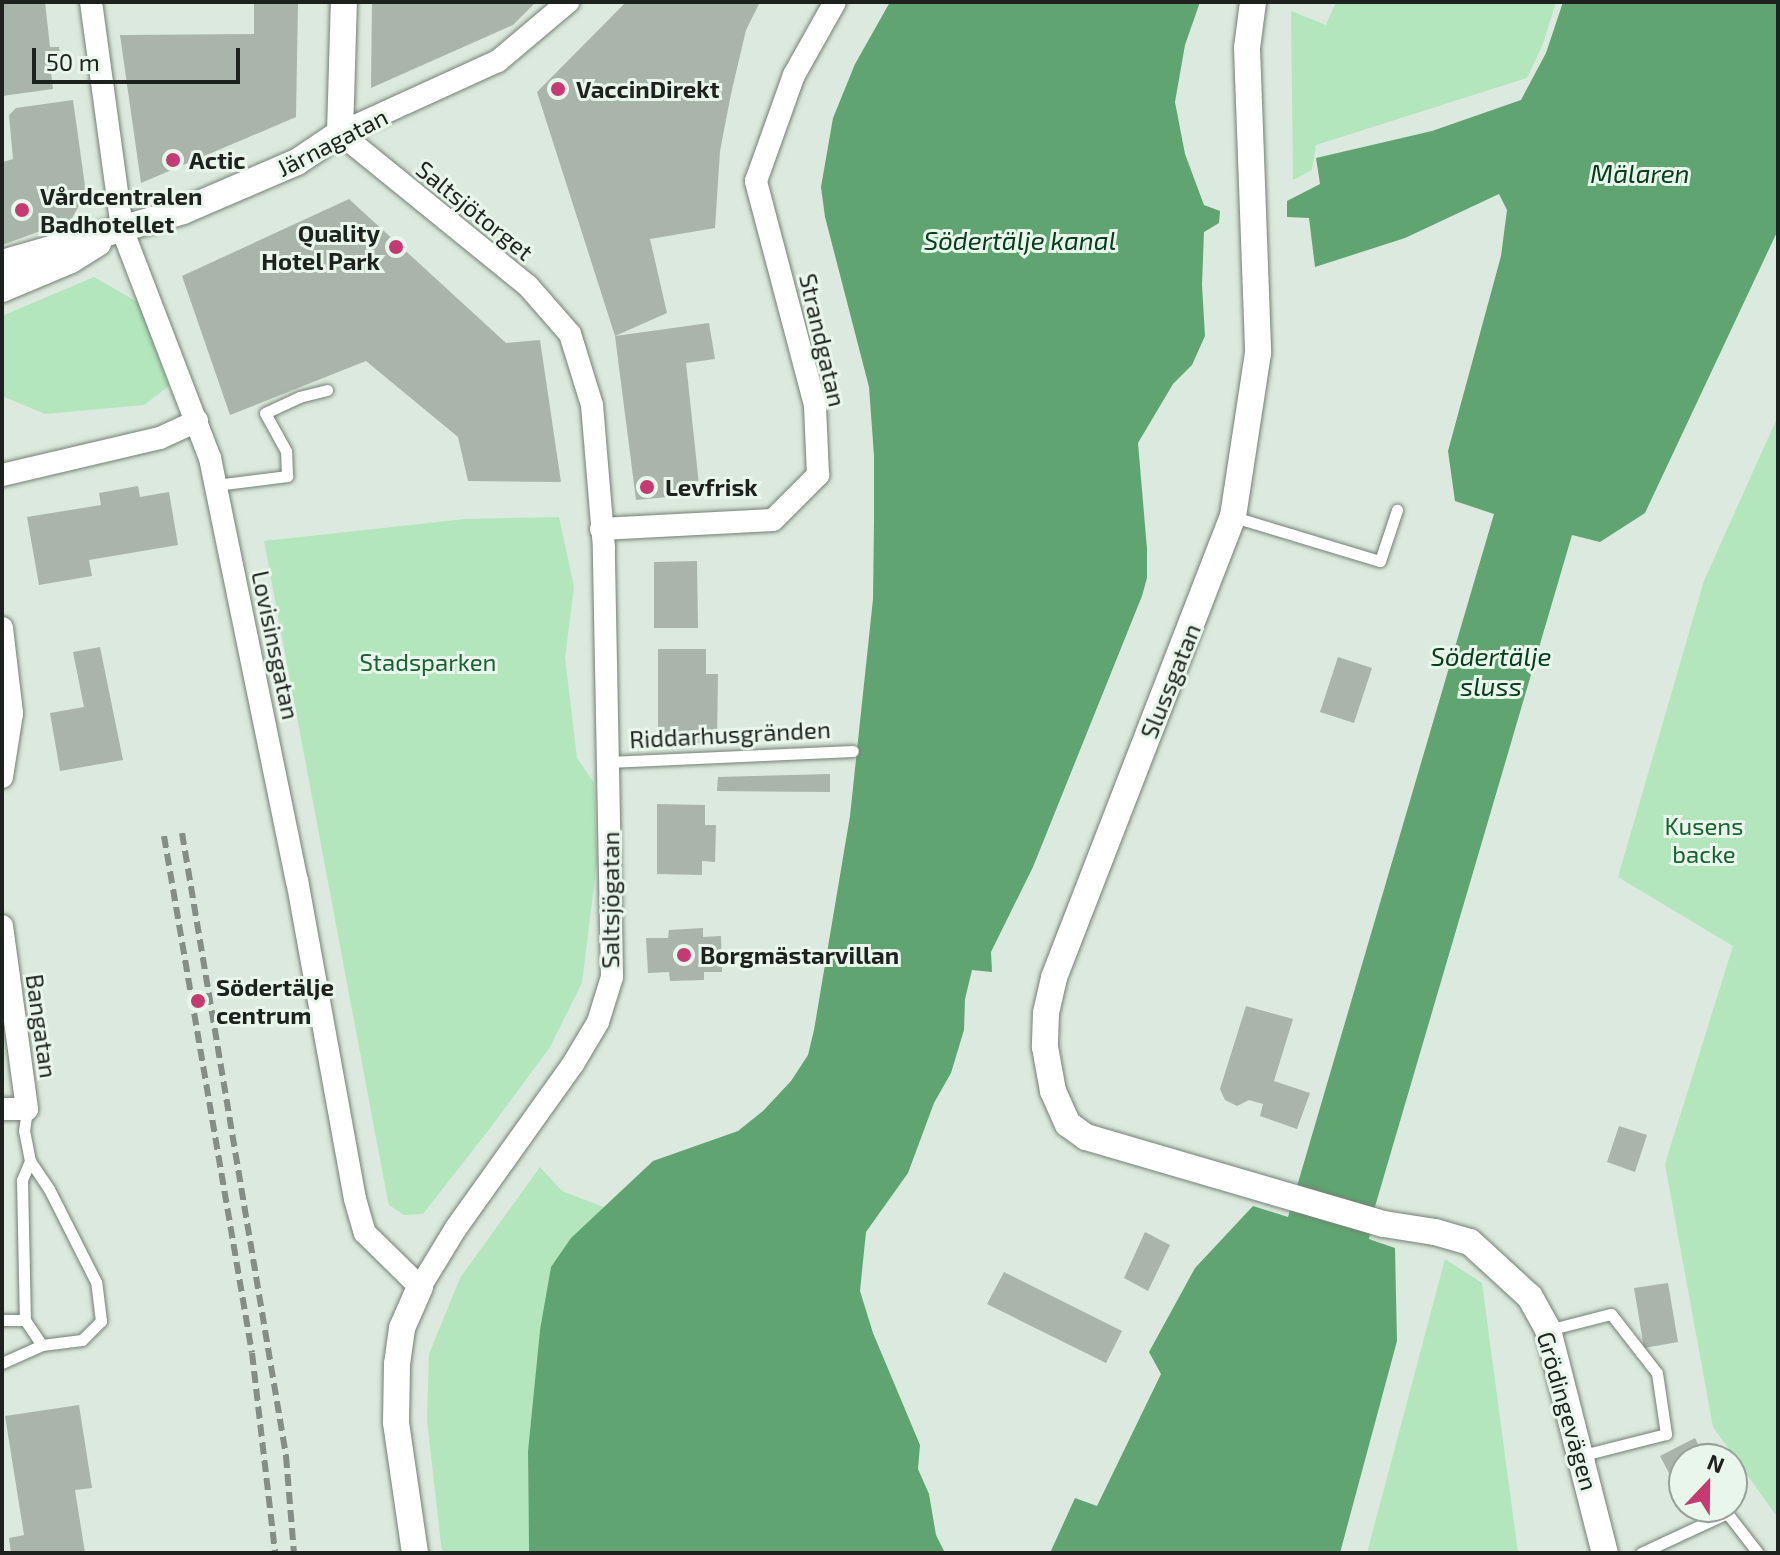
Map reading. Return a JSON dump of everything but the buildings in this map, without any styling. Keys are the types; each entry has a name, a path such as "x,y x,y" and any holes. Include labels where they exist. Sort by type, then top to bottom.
{"street":[{"name":"Lovisinsgatan","path":"91,2 122,229 197,421 216,485 297,880 355,1199 365,1233 379,1251 420,1287"},
{"path":"340,133 344,2"},
{"name":"Järnagatan","path":"2,263 183,211 297,162 340,133 498,61 568,2"},
{"name":"Strandgatan","path":"601,529 773,520 818,475 815,405 756,181 794,75 835,2"},
{"name":"Slussgatan","path":"1253,2 1247,48 1258,353 1233,516 1054,978 1046,1013 1045,1047 1058,1104 1068,1124 1086,1137 1384,1224"},
{"name":"Saltsjötorget","path":"340,133 528,286 570,334"},
{"name":"Järnagatan","path":"2,289 71,260 122,229"},
{"name":"Saltsjögatan","path":"415,1553 396,1422 397,1364 402,1328 420,1287 456,1228 573,1064 598,1022 612,977 608,651 601,529 592,405 570,334"},
{"path":"2,475 160,438 197,421"},
{"path":"2,628 12,713 2,777"},
{"name":"Bangatan","path":"2,926 27,1109 2,1109"},
{"name":"Grödingevägen","path":"1384,1224 1435,1232 1470,1242 1530,1297 1548,1330 1583,1455 1605,1553"}],"lane":[{"path":"216,485 287,476 286,451 265,413 299,397 327,390"},
{"path":"1233,516 1380,561 1397,510"},
{"name":"Riddarhusgränden","path":"608,762 853,751"},
{"path":"2,1363 42,1345 82,1340 101,1321 96,1282 49,1189 30,1161 24,1131 27,1109"},
{"path":"30,1161 22,1180 25,1320 42,1345"},
{"path":"1548,1330 1611,1314 1657,1373 1666,1434 1583,1455"},
{"path":"2,1320 25,1320"},
{"path":"1641,1553 1727,1513 1758,1553"}],"green space":[{"path":"1336,2 1556,2 1543,44 1527,78 1316,145 1312,170 1293,180 1291,11 1326,25"},
{"path":"94,277 139,303 169,386 144,405 45,414 2,396 2,316"},
{"name":"Kusens backe","path":"1778,416 1778,1518 1748,1476 1748,1443 1724,1443 1713,1427 1665,1164 1733,946 1618,877 1704,581"},
{"name":"Stadsparken","path":"559,517 574,587 565,658 577,758 594,783 597,861 582,983 550,1047 491,1127 423,1214 404,1215 389,1205 386,1191 264,541 465,519"},
{"path":"540,1167 562,1191 604,1207 571,1238 540,1330 528,1451 529,1553 442,1553 427,1420 429,1354 460,1278"},
{"path":"1445,1259 1482,1283 1518,1553 1367,1553"}],"water":[{"name":"Södertälje kanal","path":"890,2 1200,2 1185,45 1175,102 1185,154 1204,205 1220,211 1219,223 1204,232 1202,285 1205,336 1192,365 1173,384 1138,443 1147,549 1147,578 1142,596 1033,867 991,952 992,972 972,970 965,999 964,1030 951,1073 934,1103 908,1173 866,1232 860,1291 873,1333 920,1445 918,1469 929,1494 936,1535 945,1553 529,1553 528,1451 540,1330 551,1267 571,1238 653,1161 738,1131 763,1111 791,1081 808,1055 814,1030 850,816 873,599 874,522 874,456 869,387 825,217 821,187 833,118 855,64"},
{"path":"1563,2 1778,2 1778,230 1645,513 1600,542 1572,535 1374,1210 1369,1239 1395,1248 1397,1341 1340,1553 1050,1553 1075,1498 1097,1506 1161,1374 1149,1352 1195,1268 1253,1206 1288,1217 1494,514 1455,501 1448,451 1501,256 1507,210 1499,194 1405,238 1315,267 1309,218 1287,217 1287,201 1320,184 1316,158 1432,131 1521,100 1546,53"}],"railway":[{"path":"182,833 286,1456 294,1553"},
{"path":"164,836 252,1353 275,1553"}],"place":[{"name":"VaccinDirekt","path":"558,89"},
{"name":"Actic","path":"173,160"},
{"name":"Vårdcentralen Badhotellet","path":"22,210"},
{"name":"Quality Hotel Park","path":"396,247"},
{"name":"Levfrisk","path":"647,487"},
{"name":"Borgmästarvillan","path":"684,955"},
{"name":"Södertälje centrum","path":"198,1001"}],"water label":[{"name":"Mälaren","path":"1640,173"},
{"name":"Södertälje sluss","path":"1491,671"}]}
